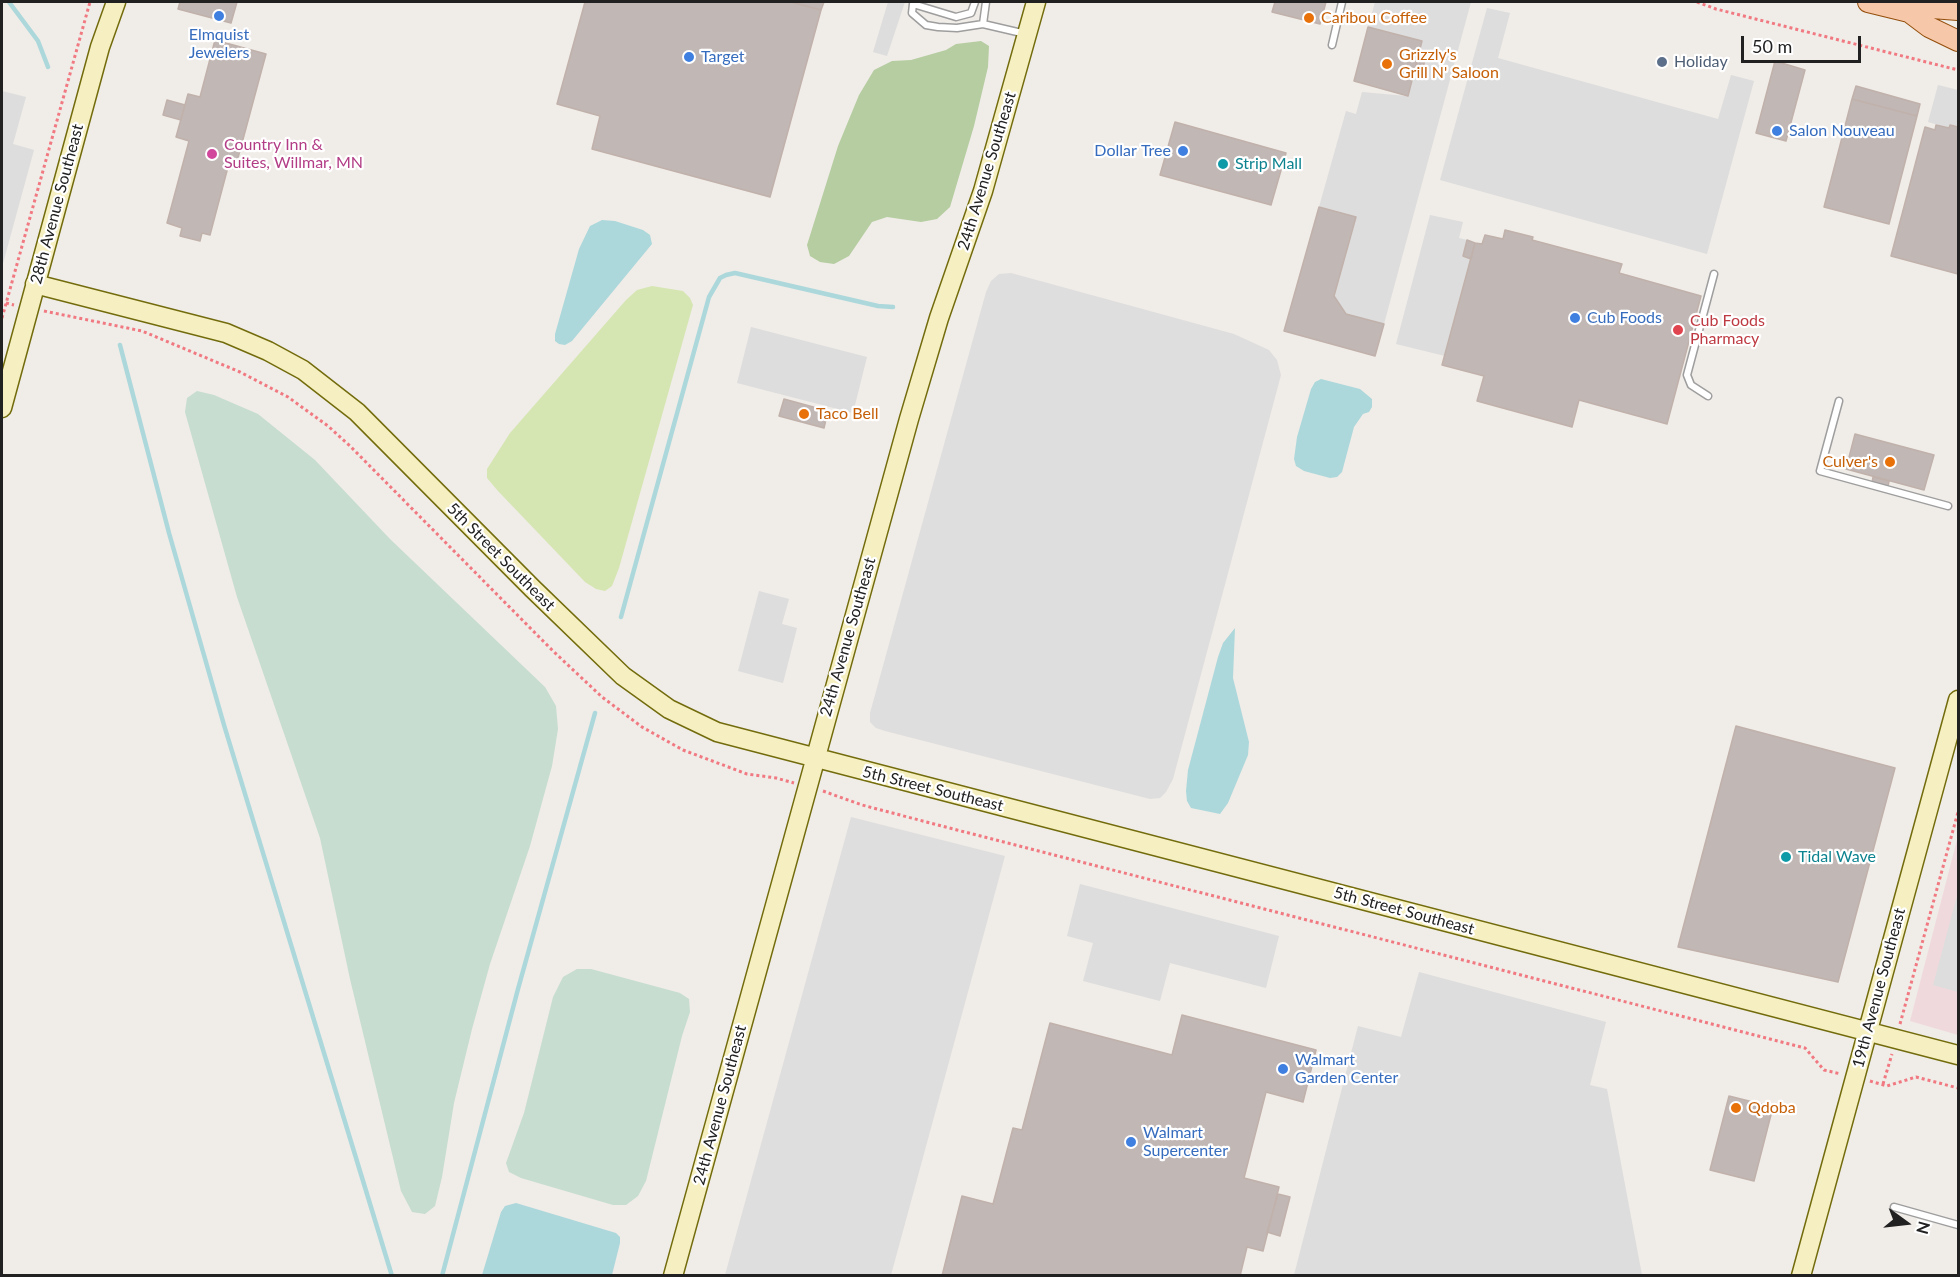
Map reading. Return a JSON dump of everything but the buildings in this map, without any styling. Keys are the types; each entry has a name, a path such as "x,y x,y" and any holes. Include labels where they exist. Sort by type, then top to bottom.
{"main road":[{"path":"1868,2 1909,12 1929,27 1959,41"},
{"path":"1909,12 1932,8 1959,10"}],"street":[{"name":"28th Avenue Southeast","path":"2,408 100,47 116,2"},
{"name":"24th Avenue Southeast","path":"673,1275 909,419 936,328 983,191 1036,2"},
{"name":"5th Street Southeast","path":"35,284 226,333 268,351 303,370 357,412 605,660 669,709 700,725 738,739 1959,1055"},
{"name":"19th Avenue Southeast","path":"1801,1275 1959,700"}],"lane":[{"path":"975,2 971,13 956,17 913,4 912,13 926,25 957,28 983,24 1027,34"},
{"path":"983,24 986,2"},
{"path":"1332,45 1342,2"},
{"path":"938,27 943,13"},
{"path":"1708,396 1691,385 1687,375 1714,274"},
{"path":"1839,401 1820,471 1948,506"},
{"path":"1894,1207 1959,1225"}],"path":[{"path":"2,318 90,2"},
{"path":"1697,2 1716,9 1959,70"},
{"path":"29,308 142,331 240,372 288,397 343,439 553,651 602,697 642,727 682,750 724,767 747,774 776,778 862,805 1805,1048 1824,1070 1887,1086 1916,1077 1959,1088"},
{"path":"1909,989 1959,812"}],"shaded area":[{"path":"888,2 905,2 887,56 873,52"},
{"path":"1375,2 1471,2 1384,324 1346,314 1334,296 1356,217 1319,207 1346,111 1356,114 1362,92 1407,96 1414,73 1421,75 1426,56 1419,54 1422,41 1368,27"},
{"path":"1487,8 1510,13 1498,58 1718,119 1731,75 1754,81 1707,254 1440,180"},
{"path":"1938,85 1958,90 1958,127 1950,125 1949,128 1928,122"},
{"path":"2,91 26,97 13,144 34,150 2,267"},
{"path":"1430,215 1463,222 1459,238 1467,240 1463,256 1471,259 1445,356 1396,344"},
{"path":"1011,273 1234,334 1269,350 1277,360 1281,375 1173,779 1160,798 1150,799 885,731 876,728 870,722 870,713 986,292 991,281 999,274"},
{"path":"751,327 867,357 853,413 737,383"},
{"path":"759,591 789,599 782,624 797,628 783,683 738,671"},
{"path":"851,817 1005,856 891,1275 725,1275"},
{"path":"1958,836 1958,1035 1910,1021"},
{"path":"1080,884 1279,936 1266,988 1170,963 1160,1001 1083,981 1093,943 1067,936"},
{"path":"1958,892 1958,992 1933,985"},
{"path":"1419,972 1606,1022 1590,1085 1607,1089 1642,1275 1294,1275 1358,1026 1401,1037"}],"green space":[{"path":"981,41 989,46 988,67 974,126 950,207 937,219 921,222 887,217 872,222 849,256 834,264 820,262 810,256 807,245 838,146 859,95 874,70 892,61 911,60 946,50 956,44"},
{"path":"652,286 683,291 693,305 619,568 612,586 605,591 596,589 585,582 498,491 487,478 487,469 510,433 626,300 637,290"},
{"path":"197,391 214,395 258,414 315,460 390,539 545,687 556,706 558,729 552,766 530,846 490,964 472,1029 454,1103 435,1206 425,1214 412,1212 401,1191 350,979 320,838 237,597 185,412 187,398"},
{"path":"577,969 591,969 680,993 689,999 690,1012 646,1181 638,1196 626,1205 613,1205 521,1178 509,1172 506,1163 524,1113 553,997 563,977"}],"water":[{"path":"602,220 615,221 643,230 650,235 652,244 572,341 565,345 559,344 555,341 555,334 579,249 590,226"},
{"path":"1321,379 1360,389 1372,399 1369,412 1363,414 1354,427 1342,472 1337,477 1330,478 1304,471 1296,466 1294,459 1297,437 1311,389 1315,382"},
{"path":"1235,628 1233,678 1249,742 1248,755 1228,803 1220,814 1191,808 1187,801 1186,791 1188,770 1218,657 1223,643"},
{"path":"516,1203 616,1233 620,1237 620,1243 612,1275 482,1275 501,1212 505,1206"}],"waterway":[{"path":"9,2 38,41 48,67"},
{"path":"621,617 709,297 720,278 735,273 878,306 893,307"},
{"path":"120,345 169,533 224,725 392,1276"},
{"path":"442,1276 518,989 595,713"}],"place":[{"name":"Elmquist Jewelers","path":"219,16"},
{"name":"Caribou Coffee","path":"1309,18"},
{"name":"Target","path":"689,57"},
{"name":"Holiday","path":"1662,62"},
{"name":"Grizzly's Grill N' Saloon","path":"1387,64"},
{"name":"Salon Nouveau","path":"1777,131"},
{"name":"Dollar Tree","path":"1183,151"},
{"name":"Country Inn & Suites, Willmar, MN","path":"212,154"},
{"name":"Strip Mall","path":"1223,164"},
{"name":"Cub Foods","path":"1575,318"},
{"name":"Cub Foods Pharmacy","path":"1678,330"},
{"name":"Taco Bell","path":"804,414"},
{"name":"Culver's","path":"1890,462"},
{"name":"Tidal Wave","path":"1786,857"},
{"name":"Walmart Garden Center","path":"1283,1069"},
{"name":"Qdoba","path":"1736,1108"},
{"name":"Walmart Supercenter","path":"1131,1142"}]}
